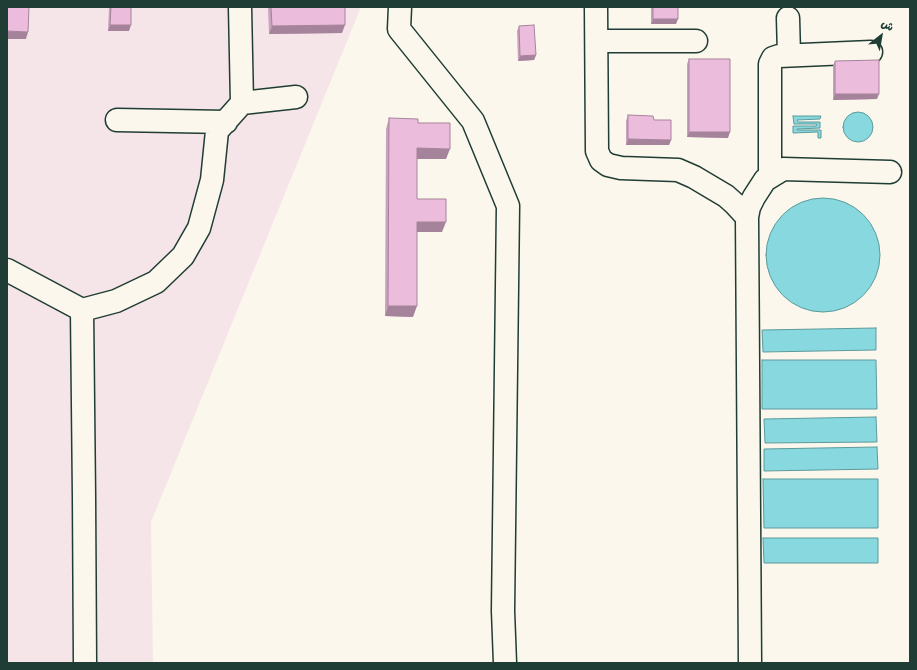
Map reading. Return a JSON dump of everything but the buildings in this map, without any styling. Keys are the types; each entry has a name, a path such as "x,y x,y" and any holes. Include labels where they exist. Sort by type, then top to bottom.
{"street":[{"path":"7,270 82,310 116,301 156,282 182,256 199,228 212,180 217,131 242,103 240,7"},
{"path":"400,7 399,29 473,121 508,206 503,611 505,663"},
{"path":"596,7 597,151 601,160 608,165 621,168 678,170 694,177 726,196 747,217"},
{"path":"788,18 789,55"},
{"path":"597,41 696,40"},
{"path":"750,663 747,217 754,197 764,180 774,168 770,64 773,58 779,56 871,52"},
{"path":"242,103 296,97"},
{"path":"117,120 226,122"},
{"path":"774,168 890,172"},
{"path":"82,310 85,663"}],"shaded area":[{"path":"7,7 361,7 151,522 153,663 7,663"}],"water":[{"path":"858,112 869,116 873,127 869,138 858,142 847,138 843,127 847,116"},
{"path":"793,116 821,116 820,119 797,120 798,122 820,122 820,128 797,130 821,130 821,138 818,138 818,132 793,133 793,126 816,126 817,124 794,124"},
{"path":"823,198 834,199 845,203 863,215 875,233 879,244 879,266 875,277 863,295 845,307 834,311 823,312 812,311 801,307 783,295 771,277 767,266 766,255 767,244 771,233 783,215 801,203 812,199"},
{"path":"876,328 876,350 763,352 762,330"},
{"path":"762,360 876,360 877,409 762,409"},
{"path":"876,417 877,442 765,443 764,419"},
{"path":"877,447 878,469 764,471 764,449"},
{"path":"763,479 878,479 878,528 764,528"},
{"path":"763,538 878,538 878,563 764,563"}]}
